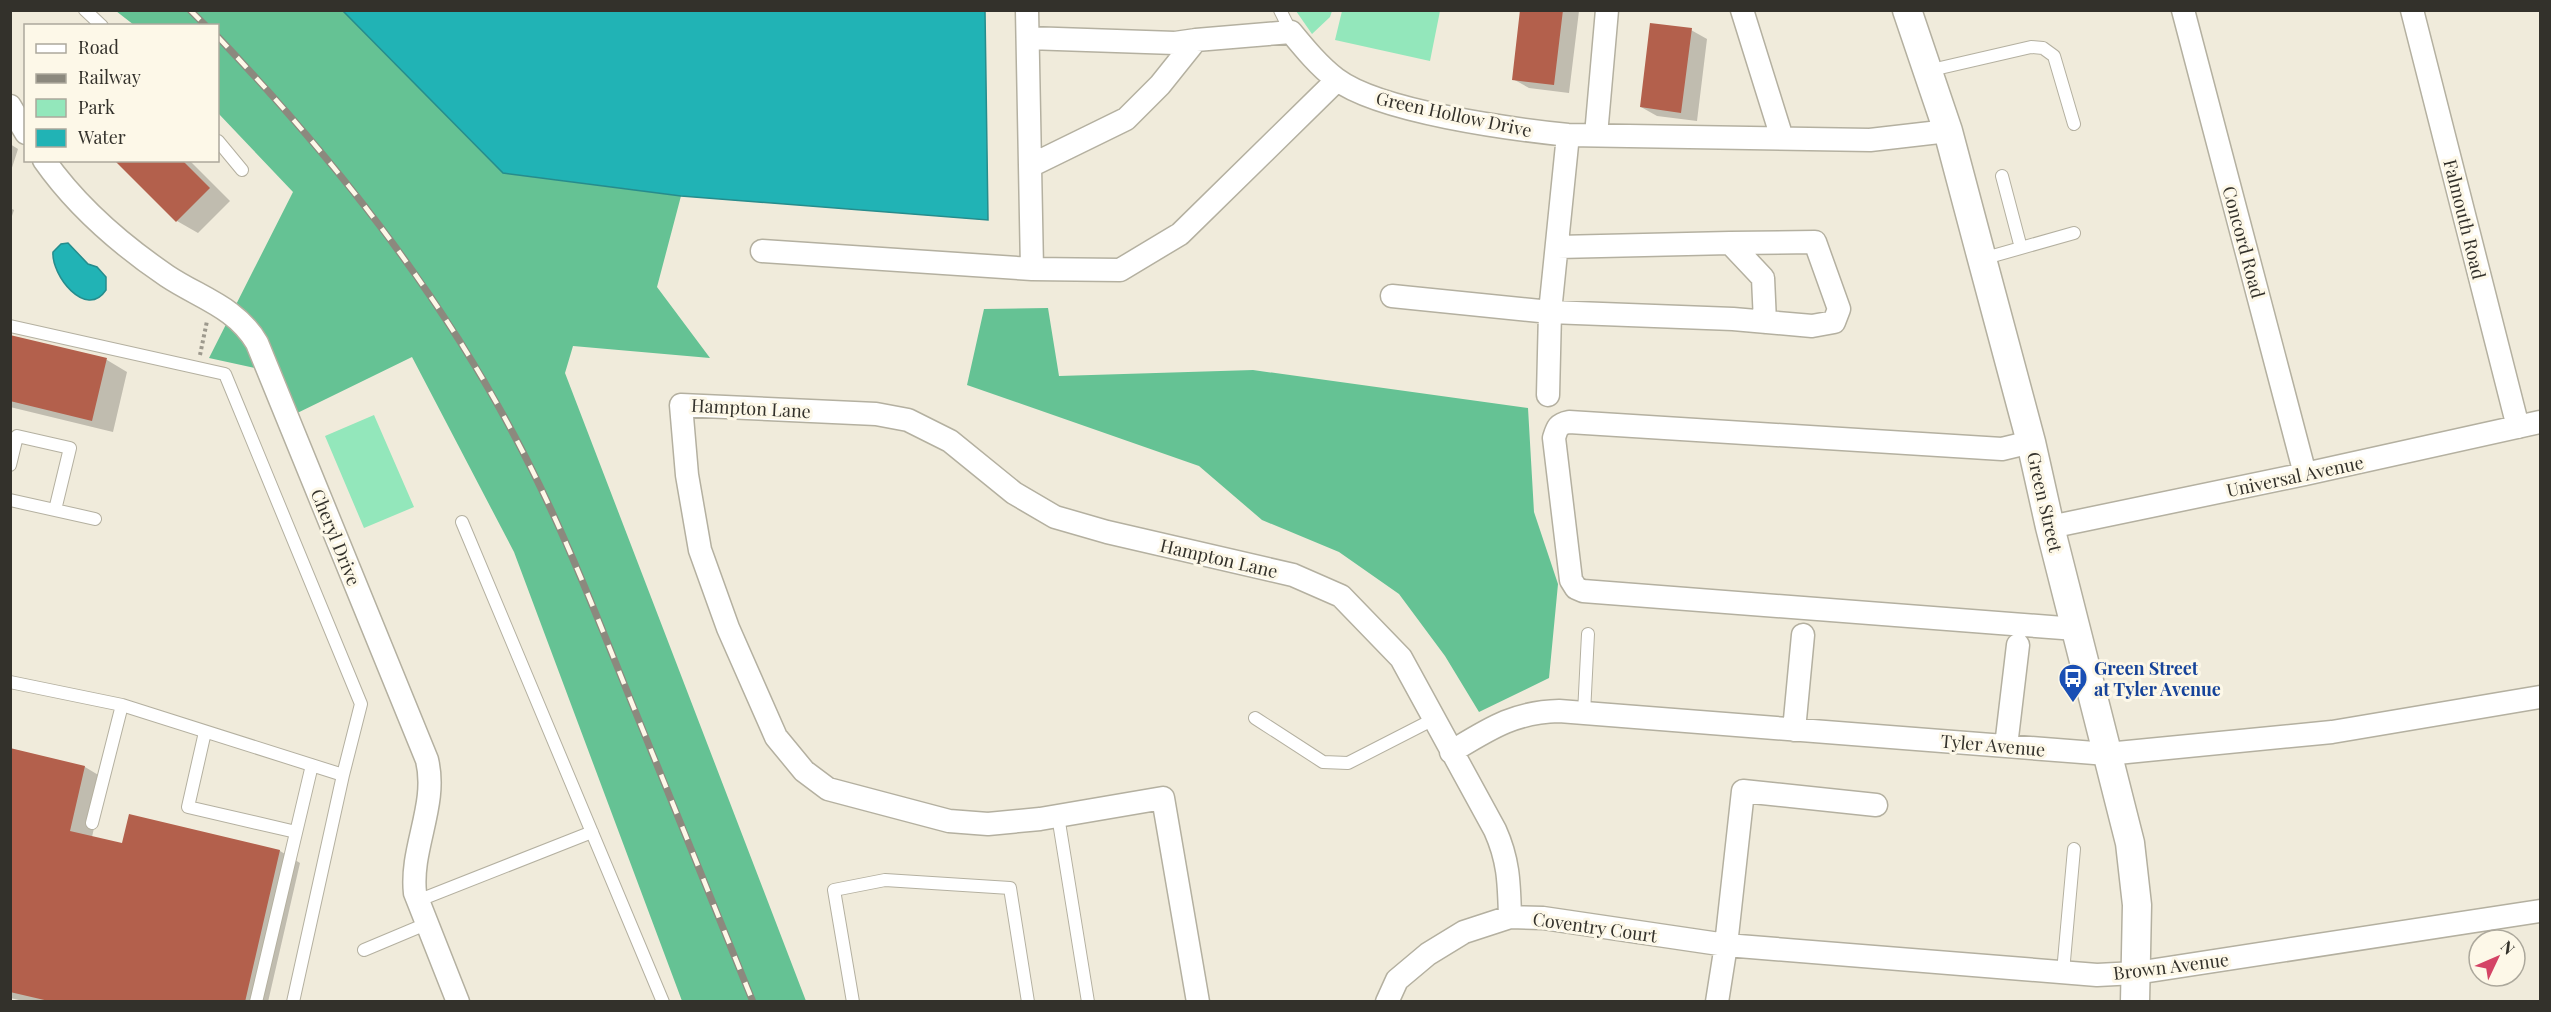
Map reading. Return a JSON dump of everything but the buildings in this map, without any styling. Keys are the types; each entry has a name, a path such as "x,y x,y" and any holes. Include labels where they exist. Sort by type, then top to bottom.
{"street":[{"path":"1027,10 1032,269"},
{"path":"1596,135 1607,10"},
{"path":"1742,10 1782,138"},
{"name":"Green Street","path":"1907,10 1948,131 2031,442 2050,527 2130,843 2137,905 2134,1002"},
{"name":"Concord Road","path":"2183,10 2305,474"},
{"name":"Falmouth Road","path":"2412,10 2518,427"},
{"path":"1028,38 1174,43 1291,32"},
{"name":"Green Hollow Drive","path":"1291,32 1311,57 1337,80 1370,98 1522,130 1568,135 1870,140 1948,131"},
{"path":"1030,166 1126,119 1160,85 1196,40"},
{"path":"762,251 1032,269 1120,270 1180,234 1337,80"},
{"path":"10,106 24,130"},
{"path":"1548,395 1550,312 1568,135"},
{"name":"Cheryl Drive","path":"46,162 68,191 114,237 173,280 212,300 238,318 257,343 427,759 430,787 414,874 417,901 458,1002"},
{"path":"1392,296 1550,312 1812,326 1834,322 1839,309 1815,242 1558,247"},
{"path":"1730,243 1763,278 1765,322"},
{"name":"Hampton Lane","path":"1198,1002 1163,798 1058,816 988,824 949,821 828,789 804,771 776,737 728,628 700,550 687,475 681,405 876,414 908,420 950,441 1014,493 1055,517 1107,532 1293,575 1341,596 1401,658 1504,851 1509,874 1510,917"},
{"path":"2031,442 2002,449 1569,422 1561,424 1554,438 1571,580 1576,588 1583,591 2076,629"},
{"name":"Universal Avenue","path":"2050,527 2541,422"},
{"path":"1794,730 1803,634"},
{"path":"2006,746 2018,645"},
{"name":"Tyler Avenue","path":"1451,752 1494,726 1521,715 1545,712 1584,713 2107,754 2332,732 2541,696"},
{"path":"1717,1002 1726,945 1743,791 1876,805"},
{"name":"Brown Avenue","path":"1691,940 1726,945 2097,975 2136,973 2541,910"},
{"name":"Coventry Court","path":"1387,1002 1398,980 1428,954 1464,932 1510,917 1543,918 1691,940"}],"lane":[{"path":"85,10 100,24"},
{"path":"1280,10 1291,32"},
{"path":"1927,71 2031,47 2043,48 2054,56 2074,124"},
{"path":"219,142 242,170"},
{"path":"2002,176 2021,248"},
{"path":"1982,259 2074,233"},
{"path":"10,326 225,374 361,704 293,1002"},
{"path":"10,465 17,436 69,448 55,510"},
{"path":"10,500 95,519"},
{"path":"462,522 663,1002"},
{"path":"1584,713 1588,634"},
{"path":"10,682 122,705 343,775"},
{"path":"92,823 122,705"},
{"path":"1255,718 1323,762 1348,763 1434,719"},
{"path":"205,732 188,807 296,832"},
{"path":"256,1002 312,765"},
{"path":"1058,816 1088,1002"},
{"path":"417,901 592,832"},
{"path":"2063,972 2074,849"},
{"path":"853,1002 834,890 885,880 1010,888 1028,1002"},
{"path":"364,950 426,924"}],"path":[{"path":"197,368 212,300"}],"green space":[{"path":"116,11 343,11 503,173 681,196 657,287 710,358 573,346 565,373 806,1001 682,1001 514,552 412,357 285,419 264,370 209,358 293,192 219,114 219,24 133,24"},
{"path":"1296,11 1332,11 1330,17 1312,34"},
{"path":"1342,11 1440,11 1430,61 1335,40"},
{"path":"1048,308 1059,376 1253,370 1528,408 1534,512 1558,584 1549,678 1479,712 1445,656 1399,594 1339,552 1262,520 1199,466 967,385 984,309"},
{"path":"374,415 414,507 364,528 325,436"}],"water":[{"path":"343,11 985,11 988,220 681,196 503,173"},
{"path":"68,243 88,264 97,267 106,277 106,290 98,298 89,300 80,297 71,291 58,272 53,252 61,244"}],"railway":[{"path":"190,10 204,24"},
{"path":"219,38 301,129 380,226 451,327 484,380 530,466 574,561 753,1002"}],"place":[{"name":"Green Street at Tyler Avenue","path":"2073,704"}]}
